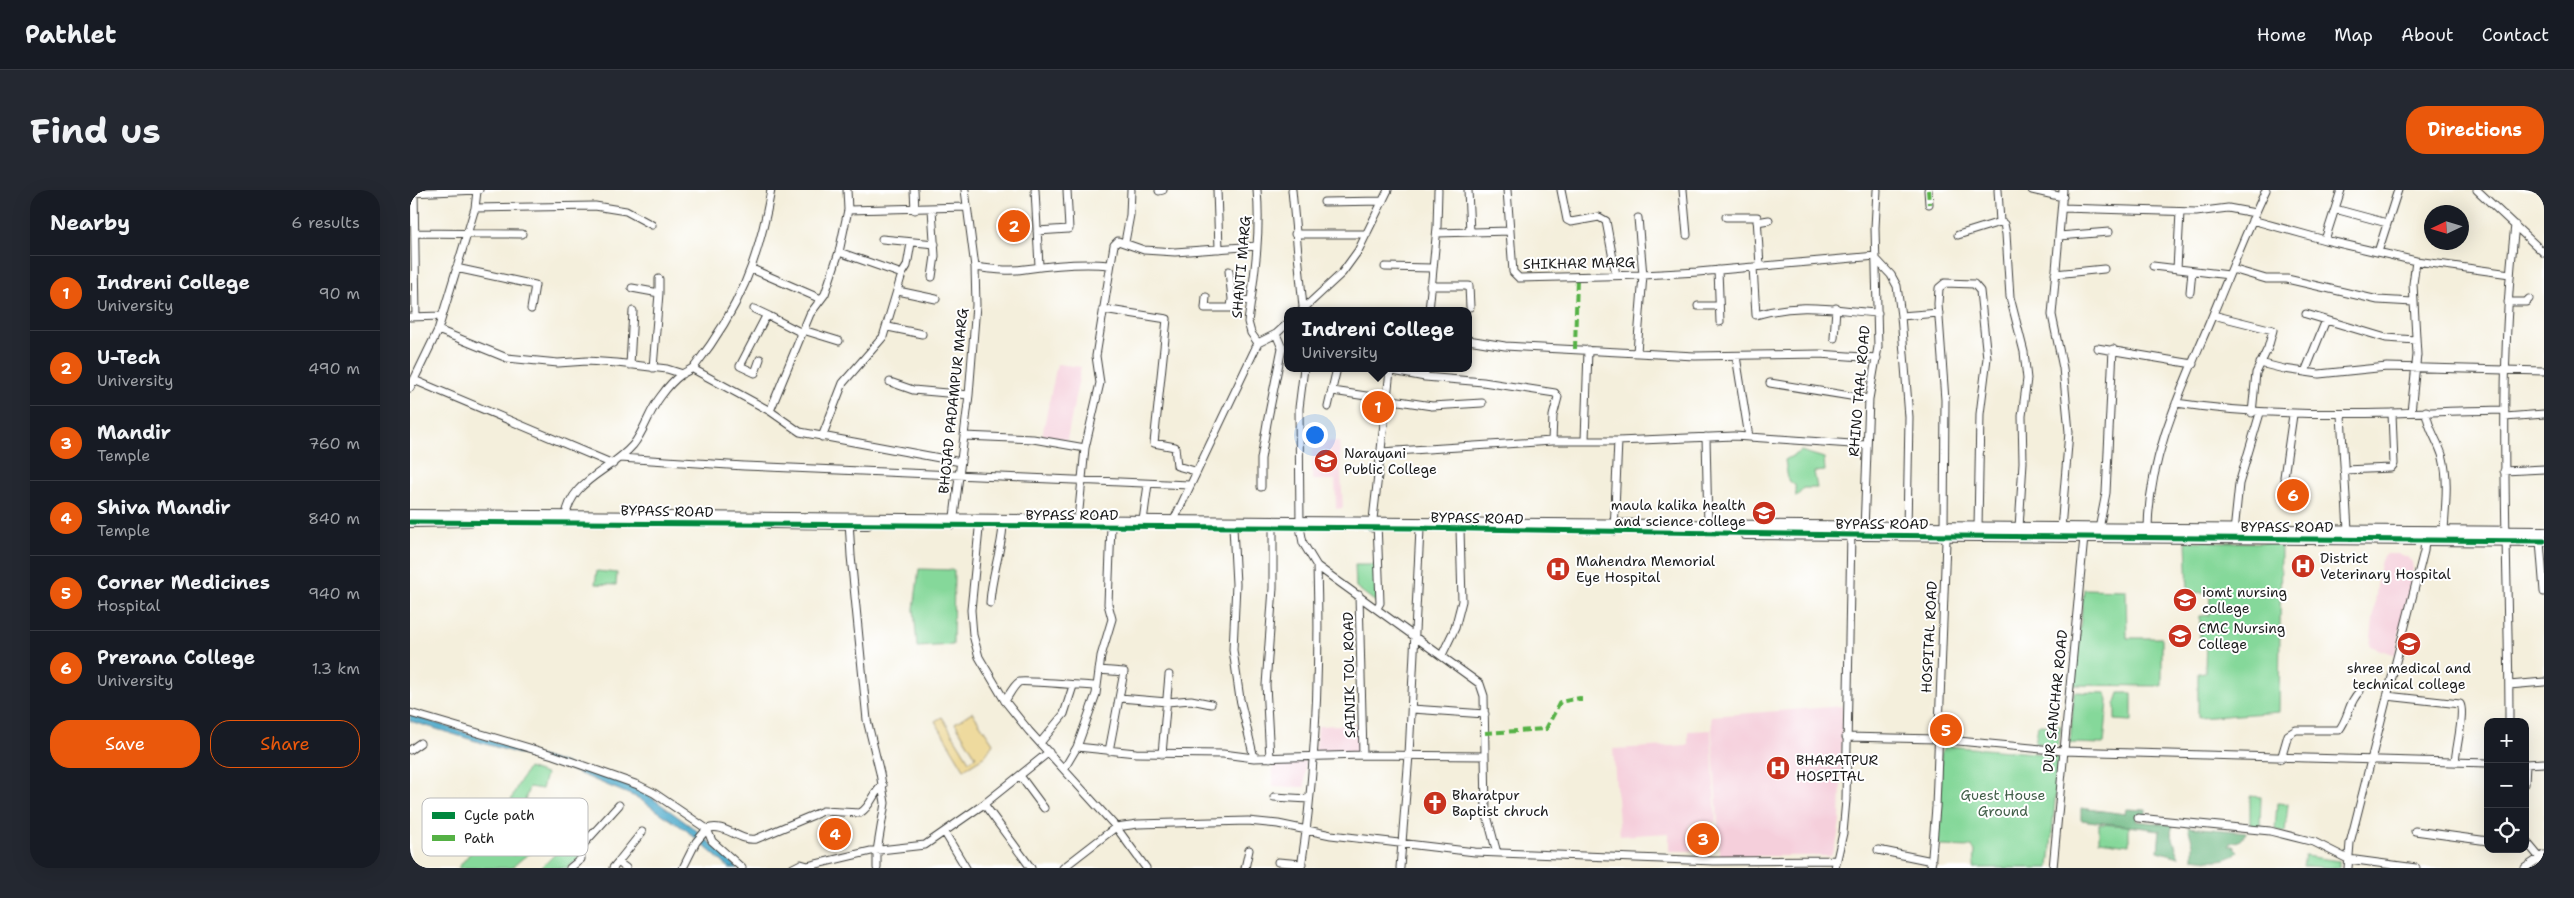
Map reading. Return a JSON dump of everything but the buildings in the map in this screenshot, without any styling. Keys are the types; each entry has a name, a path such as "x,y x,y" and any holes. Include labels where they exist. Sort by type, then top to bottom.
{"highway":[{"name":"BYPASS ROAD","path":"410,514 565,519"},
{"name":"BYPASS ROAD","path":"410,522 565,519 849,520 979,523 1078,520 1300,525 1907,531 2084,537 2348,530 2444,532 2470,536"},
{"name":"BYPASS ROAD","path":"979,523 1003,526 1273,528 1300,525"},
{"name":"BYPASS ROAD","path":"1375,525 1420,529 1523,527"},
{"name":"BYPASS ROAD","path":"1614,528 1708,527 1851,531"},
{"name":"BYPASS ROAD","path":"1945,532 1978,528 2148,528 2234,534 2425,540 2470,536 2543,538"}],"street":[{"path":"410,388 438,330 476,208 478,190 413,192 413,317 441,316"},
{"path":"565,519 570,501 580,486 614,464 642,434 661,396 683,374 693,369 729,317 752,269 764,231 771,190"},
{"path":"770,411 802,331 810,314 821,299 840,252 848,210 846,190"},
{"path":"914,190 915,210"},
{"name":"BHOJAD PADAMPUR MARG","path":"953,522 969,395 975,322 975,267 965,190"},
{"path":"1035,190 1039,266"},
{"path":"1038,231 1069,230 1067,190"},
{"path":"1125,242 1130,215 1131,190"},
{"path":"1217,190 1219,250"},
{"name":"SHANTI MARG","path":"1256,190 1259,213 1248,322 1251,333 1258,343"},
{"path":"1292,190 1302,307"},
{"path":"1304,307 1342,273 1367,234 1388,190"},
{"path":"1429,307 1438,190"},
{"path":"1468,190 1470,232"},
{"name":"SHIKHAR MARG","path":"1507,190 1513,272 1516,276 1643,275 1638,218"},
{"path":"1561,190 1567,220 1571,222 1599,217 1606,221 1616,275"},
{"path":"1683,190 1687,235"},
{"name":"RHINO TAAL ROAD","path":"1864,531 1869,399 1877,358 1877,190"},
{"path":"1928,190 1929,204"},
{"path":"1998,190 2000,222 2004,224 2006,234 2010,297 2024,352 2027,379 2022,416 2023,462 2018,528"},
{"path":"2032,190 2063,193 2052,315 2062,368 2069,432 2061,529"},
{"path":"2148,528 2148,511 2157,464 2176,403 2266,190"},
{"path":"2325,240 2341,190"},
{"path":"2378,252 2398,190"},
{"path":"2477,190 2544,253"},
{"path":"2486,198 2490,190"},
{"path":"1324,202 1383,201"},
{"path":"476,208 601,206 626,210 652,225"},
{"path":"848,210 915,210 967,207"},
{"path":"2062,208 2180,212 2228,208 2325,240 2416,260 2510,274"},
{"path":"932,209 936,256 932,277"},
{"path":"2335,209 2386,223"},
{"path":"2177,268 2180,212"},
{"path":"1726,217 1757,217 1756,315 1776,310 1836,308 1878,313"},
{"path":"1757,222 1769,220"},
{"path":"1958,235 2000,222"},
{"path":"2509,718 2504,536 2505,370 2508,302 2515,225"},
{"path":"413,230 522,234"},
{"path":"1436,233 1510,232"},
{"path":"2059,236 2109,232"},
{"path":"1295,234 1367,234"},
{"path":"882,239 935,244"},
{"path":"1078,520 1085,448 1100,383 1096,356 1114,245 1118,241 1144,250 1175,252 1257,246"},
{"path":"822,437 843,383 857,364 878,345 888,327 902,274 907,266 911,243"},
{"path":"840,252 902,274"},
{"path":"1636,352 1643,275 1876,257 1897,286 1901,316 1909,408 1907,531"},
{"path":"2411,412 2416,340 2413,302 2416,260"},
{"path":"975,267 1025,269 1039,266 1082,263 1110,265"},
{"path":"2153,266 2192,271 2230,272 2266,279 2286,279 2378,300 2413,302"},
{"path":"456,268 534,285 531,309"},
{"path":"1385,268 1432,268"},
{"path":"752,269 821,299"},
{"path":"1718,270 1720,322"},
{"path":"2055,274 2104,270"},
{"path":"1206,297 1205,308 1229,309 1232,299 1229,271"},
{"path":"2190,292 2192,271"},
{"path":"653,368 659,279"},
{"name":"HOSPITAL ROAD","path":"1931,865 1945,532 1944,400 1938,313 1938,294 1942,283 1957,282 1978,286 1986,358 1980,414 1978,528"},
{"path":"1430,286 1469,286 1470,307"},
{"path":"632,288 659,293"},
{"path":"898,291 936,299"},
{"path":"1232,299 1251,301"},
{"path":"2508,302 2526,302 2530,299"},
{"path":"1698,306 1719,306"},
{"path":"1103,308 1167,319 1154,443 1176,447 1177,466 1195,471"},
{"path":"1834,338 1836,308"},
{"path":"754,309 802,331 839,341"},
{"path":"630,365 633,311"},
{"path":"1901,316 1938,313"},
{"path":"2306,314 2386,338 2416,340"},
{"path":"2213,315 2273,330 2268,348 2256,373 2252,413"},
{"path":"760,359 754,373 740,366 765,318 769,316"},
{"path":"2305,372 2326,320"},
{"path":"888,327 922,334"},
{"path":"1173,522 1195,471 1258,343 1276,334 1284,327"},
{"path":"438,330 507,358 558,363 587,361 653,368 683,374"},
{"path":"1276,334 1284,346"},
{"path":"1472,341 1505,346 1588,350 1736,356 1818,354 1877,358"},
{"path":"2097,348 2113,349 2193,364"},
{"path":"2099,529 2106,493 2113,349"},
{"path":"1585,440 1588,350"},
{"path":"1261,487 1261,459 1267,423 1284,352"},
{"path":"1736,356 1749,437"},
{"path":"2260,363 2305,372 2328,374 2387,367 2544,371"},
{"path":"693,369 770,411 800,432 961,462"},
{"path":"1304,372 1299,408 1300,525 1303,543 1317,566 1415,635 1480,684 1484,696 1485,714 1486,812 1497,853"},
{"path":"1328,407 1336,372"},
{"path":"1377,608 1380,602 1375,525 1390,372"},
{"path":"1396,372 1555,392 1558,397 1553,416 1552,441"},
{"path":"1424,377 1425,372"},
{"path":"414,380 614,464"},
{"path":"890,382 913,390 969,395"},
{"path":"1770,382 1869,399"},
{"path":"1333,391 1432,406 1482,403"},
{"path":"2176,403 2252,413 2293,415 2426,411 2544,414"},
{"path":"2426,411 2428,423 2444,460 2446,487 2444,532"},
{"path":"2234,534 2239,484 2260,413"},
{"path":"2344,470 2391,468 2394,464 2392,413"},
{"path":"2284,477 2293,415"},
{"path":"2340,415 2348,530"},
{"path":"964,436 1033,439 1085,448"},
{"path":"1706,436 1708,527"},
{"path":"1381,452 1552,441 1618,441 1706,436 1866,445"},
{"path":"1614,528 1618,441"},
{"path":"620,458 744,466 960,474 1081,482 1189,485"},
{"path":"2504,471 2544,469"},
{"path":"1143,521 1148,484"},
{"path":"849,520 866,712 883,785 885,811 877,851 878,868"},
{"path":"979,523 971,610 973,635 979,657 1005,701 1040,744 1116,827 1146,868"},
{"path":"990,603 991,584 1001,547 1003,526"},
{"path":"1064,769 1078,747 1097,686 1099,670 1112,619 1108,604 1111,526"},
{"path":"1232,527 1236,584 1233,650 1240,699 1254,758"},
{"path":"1270,758 1266,685 1273,588 1273,528"},
{"path":"1400,868 1412,709 1420,529"},
{"path":"1442,655 1455,628 1462,601 1460,529"},
{"path":"1835,868 1845,818 1851,531"},
{"name":"DUR SANCHAR ROAD","path":"2053,868 2084,537"},
{"path":"2543,538 2544,592"},
{"path":"2348,868 2348,859 2424,551 2425,540"},
{"path":"1278,862 1301,866 1306,829 1319,648 1317,566"},
{"name":"SAINIK TOL ROAD","path":"1359,595 1363,755"},
{"path":"1099,670 1124,672 1109,751"},
{"path":"1162,754 1170,675"},
{"path":"1005,701 1020,682 1097,686"},
{"path":"2509,685 2544,682"},
{"path":"1040,744 1064,714 1072,686"},
{"path":"2281,759 2288,735 2296,730 2339,730 2346,721 2352,699 2360,691"},
{"path":"2387,696 2460,704 2462,713 2456,742 2455,762"},
{"path":"1120,698 1168,702 1191,700 1211,704"},
{"path":"1412,709 1485,714"},
{"path":"410,713 509,741 638,785 654,793 705,831 712,841 742,868"},
{"path":"1846,737 1937,739 2063,751 2372,762 2484,764"},
{"path":"410,750 420,743"},
{"path":"1078,747 1162,754 1223,754 1254,758 1312,758 1363,755 1486,756"},
{"path":"792,868 801,864 808,866 828,860 877,851 917,847 945,833 1021,777 1049,752"},
{"path":"2529,764 2544,763"},
{"path":"1021,777 1044,808"},
{"path":"683,868 696,842 705,831 719,827 746,839 756,839 823,811 860,813 870,805 883,785"},
{"path":"1274,797 1309,799"},
{"path":"984,804 1030,868"},
{"path":"588,839 619,805"},
{"path":"2138,818 2270,831 2314,842 2348,859 2416,868"},
{"path":"1063,868 1116,827 1138,824 1248,821 1403,845 1497,853 1656,858 1837,860"},
{"path":"2415,831 2484,840"},
{"path":"626,868 616,865 642,832"},
{"path":"945,833 966,868"},
{"path":"2525,868 2542,857 2529,844"},
{"path":"1245,868 1249,850"},
{"path":"1878,850 1931,865"},
{"path":"570,868 581,859 581,856"},
{"path":"1656,858 1656,868"}],"shaded area":[{"path":"1057,364 1081,367 1067,440 1042,436"},
{"name":"Narayani Public College","path":"1339,441 1343,508 1336,509 1335,480 1312,480 1312,442"},
{"path":"2387,554 2400,554 2407,557 2412,562 2413,569 2395,655 2370,646 2379,569 2381,560"},
{"name":"BHARATPUR HOSPITAL","path":"1843,706 1840,821 1837,840 1831,856 1720,856 1711,716"},
{"path":"1360,724 1361,754 1315,755 1318,726"},
{"path":"1711,730 1716,822 1689,825 1692,851 1669,851 1669,833 1620,836 1613,749 1688,745 1688,731"},
{"path":"1305,761 1305,787 1273,787 1273,762"}],"green space":[{"path":"1801,451 1824,458 1825,471 1814,472 1817,488 1804,488 1796,497 1795,485 1788,480 1785,460"},
{"path":"2186,541 2281,543 2279,712 2198,718 2198,673 2205,672 2206,639 2200,639 2200,616 2209,615 2210,593 2188,592"},
{"path":"1355,565 1377,565 1377,603 1356,587"},
{"path":"919,569 954,570 953,645 917,647 914,609"},
{"path":"597,571 617,573 616,585 595,584"},
{"path":"2084,589 2126,590 2127,638 2162,638 2162,686 2074,685"},
{"path":"2074,692 2106,693 2108,701 2104,744 2070,743"},
{"path":"2119,693 2132,693 2132,721 2115,720 2115,705"},
{"path":"2038,725 2061,726 2058,745 2035,743"},
{"name":"Guest House Ground","path":"1946,746 2059,755 2049,868 1974,868 1975,851 1972,847 1942,846 1938,843 1941,752"},
{"path":"528,768 546,774 542,789 529,787 526,798 512,798"},
{"path":"2250,796 2261,797 2260,827 2250,826"},
{"path":"2277,803 2288,804 2285,832 2275,830"},
{"path":"2081,808 2125,814 2126,809 2146,810 2146,815 2137,815 2136,821 2173,825 2171,832 2179,857 2158,851 2160,830 2081,820"},
{"path":"2099,824 2129,826 2129,845 2099,841"},
{"path":"2188,827 2247,832 2239,841 2230,843 2229,846 2233,846 2238,851 2234,855 2223,859 2205,860 2193,858 2193,844"},
{"path":"468,856 526,856 512,868 458,868"},
{"path":"553,856 579,856 579,859 567,868 541,868"},
{"path":"2305,856 2339,861 2339,868 2303,866"}],"sand":[{"path":"972,712 993,743 985,756 964,769 935,721 942,717 969,761 976,757 955,723"}],"water":[{"path":"410,715 608,777 644,792 696,830 738,868 729,868 686,830 638,798 568,769 410,721"}],"marked path":[{"path":"1928,190 1929,204"},
{"path":"1575,349 1577,277"},
{"path":"1485,733 1546,729 1560,702 1580,698 1580,704"}],"cycle path":[{"path":"410,522 1414,528 1851,535 2544,541"}],"place":[{"name":"U-Tech","path":"1014,226"},
{"name":"Indreni College","path":"1378,407"},
{"name":"Narayani Public College","path":"1326,461"},
{"name":"Prerana College","path":"2293,495"},
{"name":"maula kalika health and science college","path":"1764,513"},
{"name":"District Veterinary Hospital","path":"2303,566"},
{"name":"Mahendra Memorial Eye Hospital","path":"1558,569"},
{"name":"iomt nursing college","path":"2185,600"},
{"name":"CMC Nursing College","path":"2180,636"},
{"name":"shree medical and technical college","path":"2409,644"},
{"name":"Corner Medicines","path":"1946,730"},
{"name":"BHARATPUR HOSPITAL","path":"1778,768"},
{"name":"Bharatpur Baptist chruch","path":"1435,803"},
{"name":"Shiva Mandir","path":"835,834"},
{"name":"Mandir","path":"1703,839"}]}
